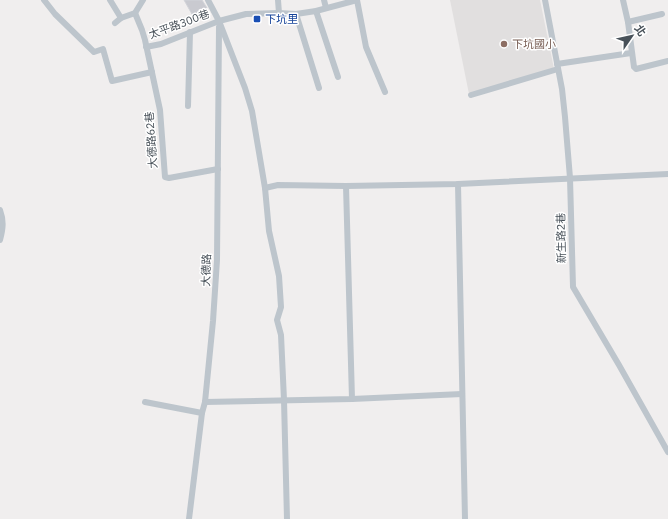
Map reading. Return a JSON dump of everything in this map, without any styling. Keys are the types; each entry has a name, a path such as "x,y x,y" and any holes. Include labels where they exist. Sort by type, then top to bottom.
{"street":[{"path":"44,0 55,14 94,52 103,49 112,81 152,72"},
{"path":"110,0 121,18"},
{"path":"115,23 121,18 135,13 143,0"},
{"path":"208,0 219,21 252,111 265,188 269,230 279,276 281,307 277,320 281,335 287,519"},
{"path":"278,0 279,13"},
{"path":"324,0 326,8"},
{"path":"357,0 366,47 385,92"},
{"name":"太平路300巷","path":"146,47 161,44 219,21 246,14 296,14 316,11 357,0"},
{"name":"新生路2巷","path":"545,0 558,67 565,117 570,178 573,287 668,452"},
{"path":"623,0 628,22 632,64 636,69 668,61"},
{"path":"316,11 338,77"},
{"name":"太平路300巷","path":"135,13 142,30 152,72"},
{"path":"296,14 319,88"},
{"path":"628,22 662,14"},
{"name":"大德路","path":"189,519 202,413 205,402 216,283 219,21"},
{"path":"188,106 190,32"},
{"path":"471,95 558,67 631,53"},
{"name":"大德路62巷","path":"152,72 160,110 165,177 169,178 218,170"},
{"path":"265,188 278,185 346,186 458,184 668,174"},
{"path":"458,184 465,519"},
{"path":"346,186 352,399"},
{"path":"0,210 3,219 3,228 0,240"},
{"path":"205,402 352,399 462,394"},
{"path":"145,402 202,413"}],"shaded area":[{"name":"下坑國小","path":"450,0 540,0 554,69 469,94"}],"building":[{"path":"184,0 202,0 207,8 193,16"}],"place":[{"name":"下坑里","path":"257,19"},
{"name":"下坑國小","path":"504,44"}]}
